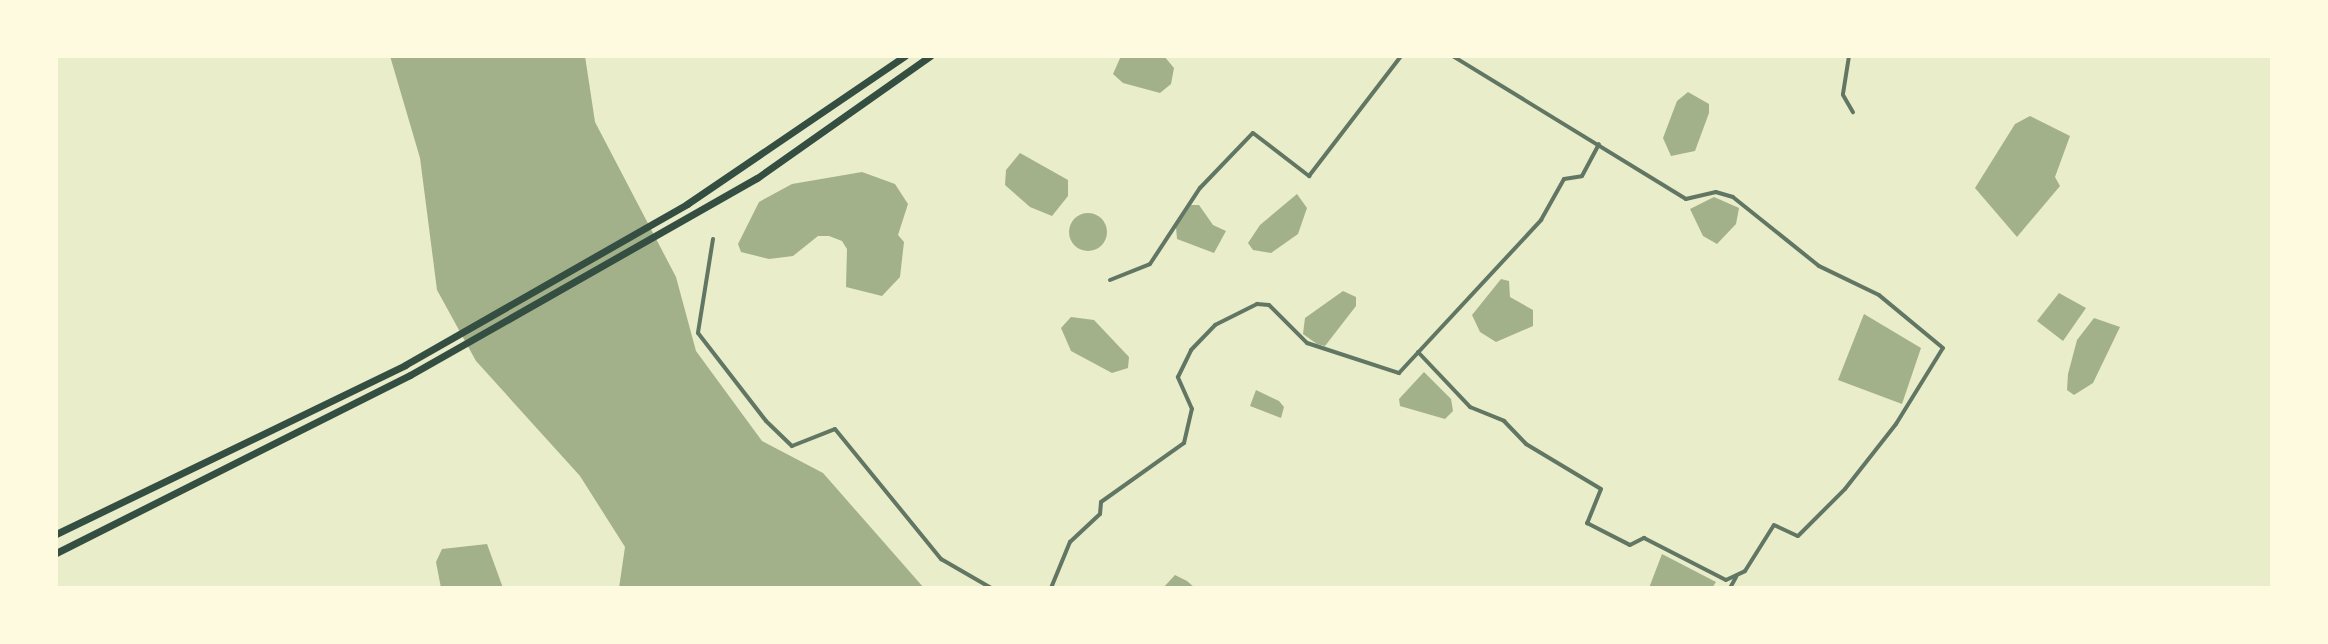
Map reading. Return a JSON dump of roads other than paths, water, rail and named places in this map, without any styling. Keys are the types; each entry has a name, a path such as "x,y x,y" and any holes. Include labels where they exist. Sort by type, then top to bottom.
{"highway":[{"path":"56,534 405,365 687,204 905,56"},
{"path":"56,553 410,375 695,214 822,136 930,56"}],"street":[{"path":"1110,280 1150,264 1200,188 1253,133 1309,176 1401,56"},
{"path":"1453,56 1686,199 1716,192 1733,197 1819,266 1879,295 1943,348 1896,424 1845,489 1798,536 1774,525 1730,588"},
{"path":"1849,56 1843,95 1853,112"},
{"path":"1051,588 1070,542 1100,514 1101,502 1184,443 1192,409 1178,377 1191,350 1215,325 1257,304 1269,305 1307,343 1399,373 1541,220 1564,179 1582,176 1599,144"},
{"path":"713,239 698,333 766,421 792,446 835,429 941,559 991,588"},
{"path":"1418,352 1470,407 1504,421 1526,444 1601,489 1587,523 1630,545 1644,538 1726,580 1736,577"}]}
